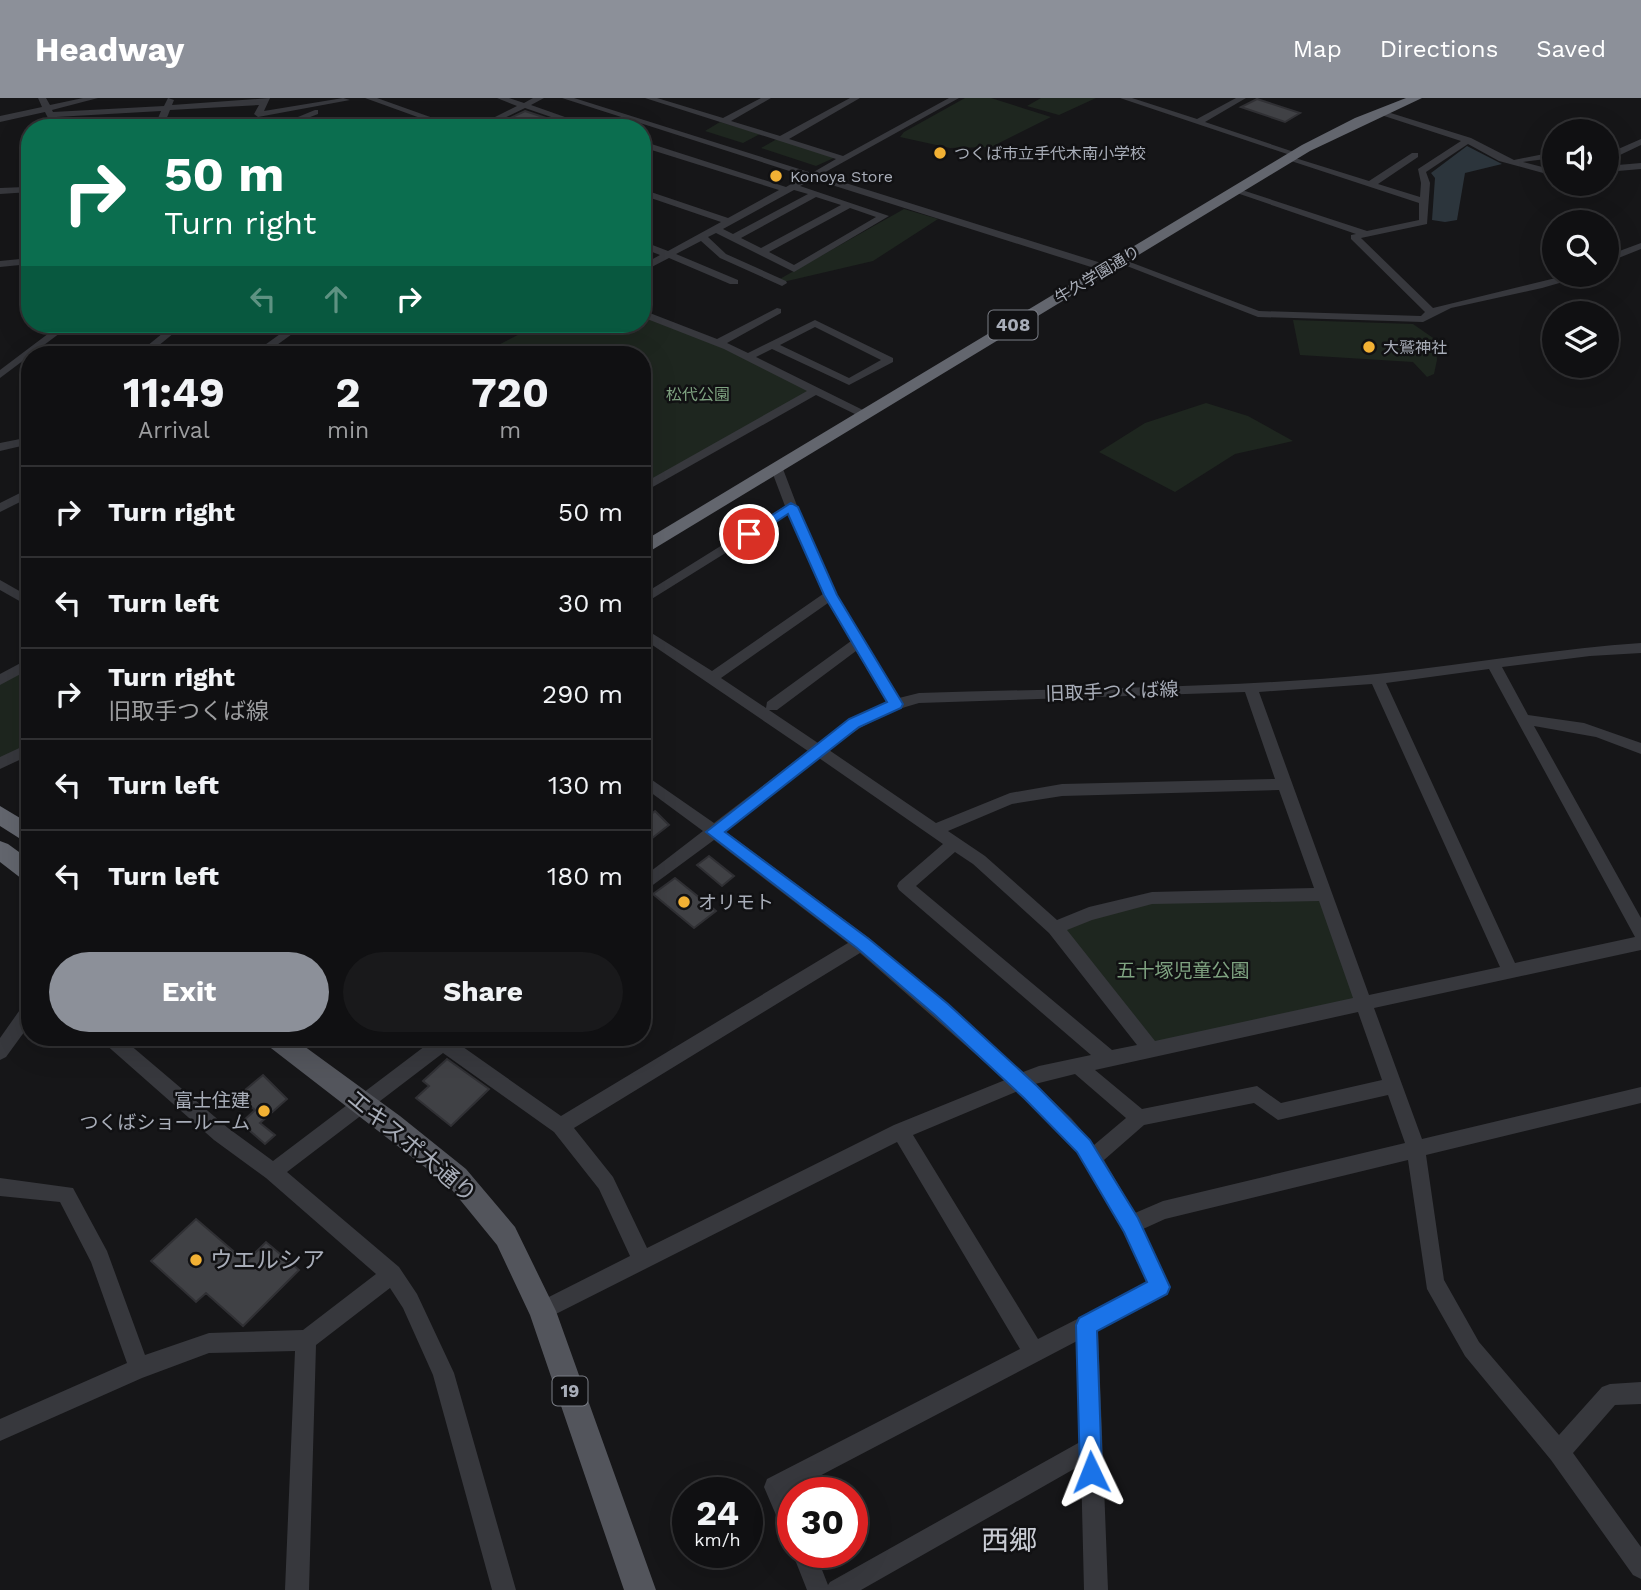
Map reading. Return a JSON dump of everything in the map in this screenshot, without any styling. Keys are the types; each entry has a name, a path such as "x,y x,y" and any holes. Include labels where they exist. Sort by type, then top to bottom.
{"highway":[{"name":"牛久学園通り","path":"1106,263 1236,191 1329,128 1398,98"},
{"name":"牛久学園通り","path":"651,531 859,412 1290,155 1416,98"},
{"name":"牛久学園通り","path":"651,545 777,469 859,412"},
{"path":"0,814 21,829"},
{"path":"0,850 21,866"}],"main road":[{"name":"エキスポ大通り","path":"286,1046 457,1177 506,1236 542,1311 640,1590"}],"street":[{"path":"42,98 53,119"},
{"path":"50,112 94,98"},
{"path":"162,119 171,98"},
{"path":"369,98 431,119"},
{"path":"501,98 566,119"},
{"path":"496,119 540,98"},
{"path":"566,98 635,119"},
{"path":"585,98 649,119"},
{"path":"649,98 844,159"},
{"path":"724,121 767,98"},
{"path":"782,139 856,98"},
{"path":"651,264 955,98"},
{"path":"1124,98 1370,185 1423,201"},
{"path":"1198,122 1242,98"},
{"path":"0,119 50,112 167,108 264,100 258,114 350,99"},
{"path":"297,119 350,99"},
{"path":"1385,110 1468,140 1502,159 1542,170"},
{"path":"1385,110 1473,137 1512,158 1512,162"},
{"path":"651,120 816,174"},
{"path":"651,124 1106,263 1258,314 1423,319 1430,311 1484,297 1542,287"},
{"path":"1430,311 1354,237 1424,222 1420,211 1427,185 1426,177 1421,171 1468,140"},
{"path":"1619,152 1641,142"},
{"path":"651,147 884,216 794,269 716,229"},
{"path":"1370,185 1415,155"},
{"path":"1512,162 1542,157"},
{"path":"1619,168 1641,166"},
{"path":"0,191 21,190"},
{"path":"1236,191 1366,234"},
{"path":"733,237 814,194"},
{"path":"651,195 729,222"},
{"path":"762,252 849,205"},
{"path":"701,236 723,256 782,283"},
{"path":"1619,255 1641,246"},
{"path":"651,247 734,282"},
{"path":"0,264 21,262"},
{"path":"718,343 777,311"},
{"path":"651,317 718,343 859,412"},
{"path":"748,357 815,323 889,360 849,383 772,345"},
{"path":"38,346 55,333"},
{"path":"152,346 169,333"},
{"path":"269,346 287,333"},
{"path":"0,375 21,359"},
{"path":"651,484 815,391"},
{"path":"0,447 21,442"},
{"path":"777,469 830,595 895,704"},
{"path":"0,508 21,497"},
{"path":"651,595 791,507"},
{"path":"0,584 21,597"},
{"path":"712,678 830,595"},
{"path":"651,637 936,829 1014,890 1055,928 1152,1050"},
{"path":"772,706 858,643"},
{"name":"旧取手つくば線","path":"651,880 854,723 895,704 929,697 1250,687 1377,679 1590,651 1641,648"},
{"path":"1493,664 1641,933"},
{"path":"0,680 21,668"},
{"path":"1377,679 1510,971"},
{"path":"1250,687 1416,1148 1434,1282 1472,1349 1559,1452 1641,1567"},
{"path":"1525,720 1556,722 1594,730 1641,750"},
{"path":"0,764 21,753"},
{"path":"936,829 1010,799 1062,790 1284,784"},
{"path":"651,785 863,943 941,1009 1019,1081 1083,1146 1131,1225 1160,1287 794,1477"},
{"path":"955,843 905,886 1108,1058"},
{"path":"1055,928 1089,914 1152,898 1325,894"},
{"path":"561,1126 863,943"},
{"path":"542,1311 901,1130 1019,1081 1108,1058 1641,943"},
{"path":"0,1052 7,1034 21,1019"},
{"path":"119,1046 221,1134 273,1172 392,1274 410,1301 443,1373 504,1590"},
{"path":"273,1172 433,1046"},
{"path":"452,1046 561,1126 606,1183 642,1259"},
{"path":"1077,1065 1139,1118"},
{"path":"1091,1159 1139,1118 1257,1094 1278,1112 1394,1085"},
{"path":"1131,1225 1163,1210 1641,1095"},
{"path":"901,1130 1034,1353"},
{"path":"0,1187 66,1194 100,1258 139,1368"},
{"path":"0,1430 139,1368 209,1343 306,1340 392,1274"},
{"path":"1087,1325 1096,1590"},
{"path":"297,1590 306,1340"},
{"path":"1559,1452 1610,1395 1641,1393"},
{"path":"838,1590 1090,1448"},
{"path":"810,1568 819,1590"}],"green space":[{"path":"965,98 991,98 1051,117 991,147 950,148 900,137 904,132"},
{"path":"1041,98 1096,98 1059,115 1027,106"},
{"path":"720,122 760,134 743,143 705,131"},
{"path":"777,139 836,157 816,166 761,148"},
{"path":"904,209 938,219 873,261 783,282 778,280"},
{"name":"松代公園","path":"651,316 692,332 815,391 651,484 651,346 496,346 522,333 651,333"},
{"path":"1293,320 1413,324 1436,340 1437,360 1434,374 1427,377 1413,362 1300,355"},
{"path":"1206,403 1248,416 1293,441 1235,454 1175,492 1099,452 1145,423"},
{"path":"21,671 21,749 0,761 0,683"},
{"name":"五十塚児童公園","path":"1325,894 1365,1003 1152,1050 1055,928 1123,904"}],"shaded area":[{"path":"1467,146 1502,164 1465,173 1457,220 1432,220 1435,178 1431,173"}],"building":[{"path":"1257,99 1300,113 1285,122 1241,107"},
{"path":"525,111 549,119 508,119"},
{"path":"655,811 669,825 651,839 651,814"},
{"path":"709,856 734,876 722,886 697,865"},
{"name":"オリモト","path":"675,878 716,911 694,928 653,894"},
{"path":"447,1059 489,1089 451,1126 416,1098 429,1086 423,1081"},
{"path":"263,1075 287,1099 260,1123 275,1135 265,1144 241,1123 255,1110 238,1096"},
{"path":"196,1219 246,1262 266,1242 299,1270 243,1326 206,1293 196,1302 151,1261"}],"place":[{"name":"つくば市立手代木南小学校","path":"940,153"},
{"name":"Konoya Store","path":"776,176"},
{"name":"大鷲神社","path":"1369,347"},
{"name":"オリモト","path":"684,902"},
{"name":"富士住建 つくばショールーム","path":"264,1111"},
{"name":"ウエルシア","path":"196,1260"}],"district":[{"name":"西郷","path":"1009,1540"}],"route":[{"path":"749,534 791,507 830,595 895,704 854,723 714,832 863,943 941,1009 1031,1092 1083,1146 1131,1225 1160,1287 1087,1325 1091,1472"}]}
